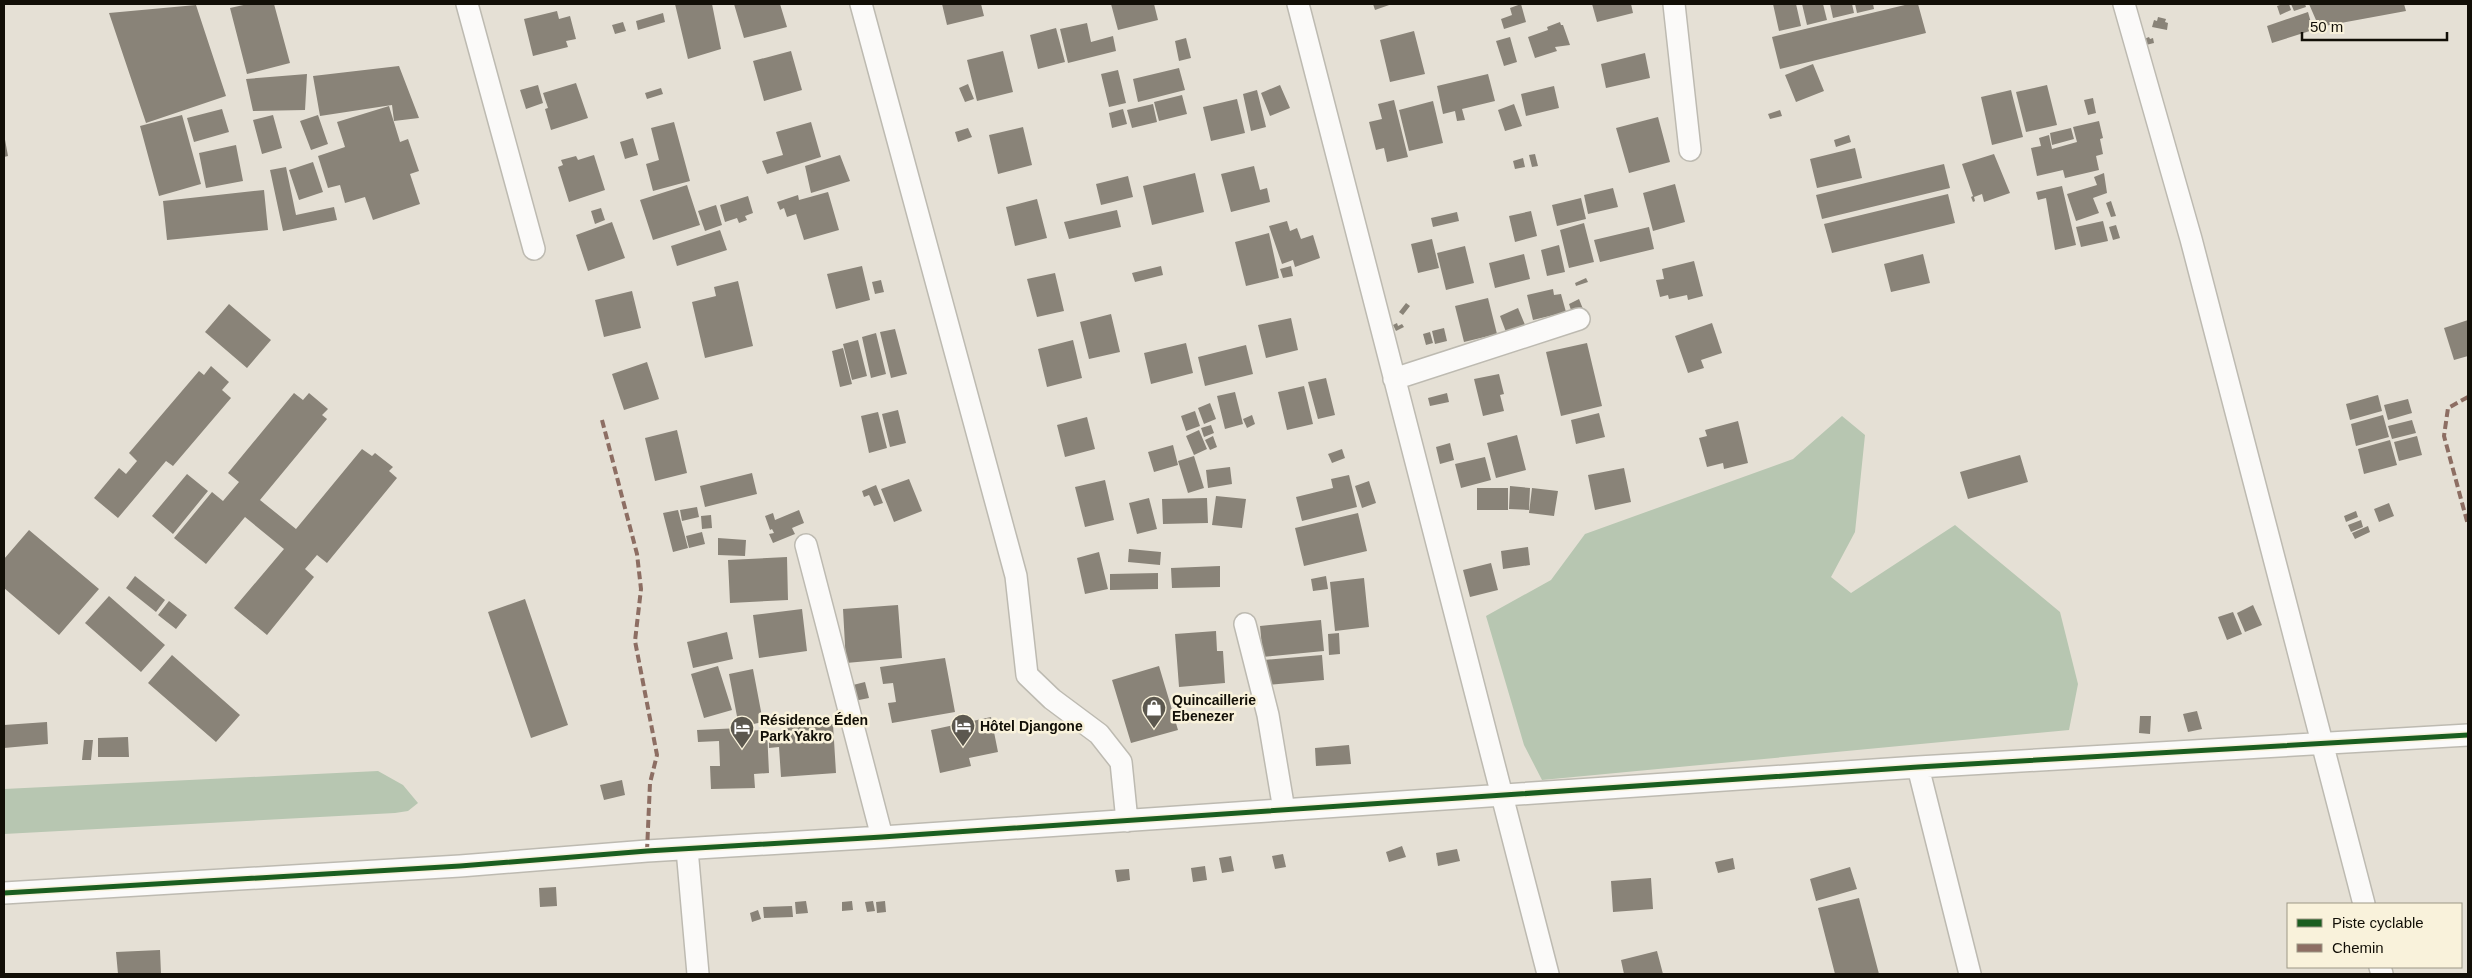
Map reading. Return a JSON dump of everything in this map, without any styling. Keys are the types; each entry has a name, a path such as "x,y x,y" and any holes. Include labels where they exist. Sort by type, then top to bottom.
{"street":[{"path":"467,4 534,249"},
{"path":"861,4 1016,576 1027,675 1052,699 1099,734 1120,762 1127,821"},
{"path":"1298,4 1548,974"},
{"path":"1674,4 1690,150"},
{"path":"2124,4 2191,239 2364,903"},
{"path":"1394,379 1579,319"},
{"path":"806,545 882,837"},
{"path":"1245,624 1268,715 1284,810"},
{"path":"4,893 460,866 687,849 1918,768 2468,735"},
{"path":"1918,768 1970,974"},
{"path":"687,849 698,974"}],"green space":[{"path":"1842,416 1865,435 1855,532 1831,577 1851,593 1955,525 2060,612 2078,684 2069,730 1542,780 1524,745 1486,616 1551,580 1585,534 1793,459"},
{"path":"378,771 403,785 418,803 408,811 395,813 4,834 4,789"}],"building":[{"path":"248,4 274,4 290,63 247,74 230,8"},
{"path":"675,4 712,4 721,49 688,59"},
{"path":"734,4 780,4 787,27 744,38"},
{"path":"942,4 981,4 984,16 947,25"},
{"path":"1111,4 1154,4 1158,20 1118,30"},
{"path":"1373,4 1392,4 1375,10"},
{"path":"1521,4 1526,22 1504,29 1501,19 1512,15 1510,8"},
{"path":"1592,4 1631,4 1633,13 1597,22"},
{"path":"1773,4 1796,4 1801,26 1779,31"},
{"path":"1802,4 1823,4 1827,20 1807,25"},
{"path":"1830,4 1852,4 1854,13 1833,18"},
{"path":"1855,4 1873,4 1874,9 1857,13"},
{"path":"1909,4 1918,4 1926,33 1780,69 1772,37"},
{"path":"2289,4 2291,10 2280,15 2277,6"},
{"path":"2291,4 2305,4 2306,7 2294,11"},
{"path":"2309,4 2404,4 2406,11 2319,27"},
{"path":"196,5 226,96 146,123 109,13"},
{"path":"557,11 559,19 570,16 576,39 566,41 568,47 533,56 524,19"},
{"path":"2308,12 2313,30 2272,43 2267,26"},
{"path":"663,13 665,22 638,30 636,21"},
{"path":"2158,17 2166,19 2165,22 2168,23 2167,30 2152,27 2154,20 2157,21"},
{"path":"623,22 626,31 615,34 612,25"},
{"path":"1560,22 1563,25 1570,45 1555,47 1557,51 1535,58 1528,37 1548,30 1547,27"},
{"path":"1087,23 1091,42 1113,36 1116,51 1068,63 1060,29"},
{"path":"1056,28 1065,62 1038,69 1030,35"},
{"path":"1414,31 1425,74 1390,82 1380,40"},
{"path":"1510,37 1517,62 1504,66 1496,41"},
{"path":"2149,37 2150,39 2153,38 2154,43 2146,45 2144,39"},
{"path":"1186,38 1191,58 1179,61 1175,41"},
{"path":"791,51 802,90 764,101 753,61"},
{"path":"1003,51 1013,92 977,101 967,60"},
{"path":"1645,53 1650,78 1606,88 1601,64"},
{"path":"1813,64 1824,91 1796,102 1785,75"},
{"path":"399,66 419,118 394,121 392,105 320,116 313,76"},
{"path":"1179,68 1185,90 1138,102 1133,79"},
{"path":"1118,70 1126,103 1109,107 1101,74"},
{"path":"307,74 305,110 253,111 246,79"},
{"path":"1488,74 1495,101 1462,109 1465,120 1457,121 1455,111 1443,114 1437,86"},
{"path":"576,83 588,118 551,130 545,109 548,108 543,93"},
{"path":"968,84 974,99 965,102 959,88"},
{"path":"538,85 543,103 526,109 520,90"},
{"path":"1280,85 1290,108 1270,116 1261,93"},
{"path":"2047,85 2057,125 2026,132 2016,92"},
{"path":"1554,86 1559,108 1526,116 1521,94"},
{"path":"661,88 663,94 647,99 645,93"},
{"path":"1257,90 1266,127 1251,131 1243,94"},
{"path":"2011,90 2023,137 1992,145 1981,97"},
{"path":"1182,95 1187,114 1159,121 1154,102"},
{"path":"2093,98 2096,113 2088,115 2084,100"},
{"path":"1237,99 1245,133 1211,141 1203,107"},
{"path":"1394,100 1408,157 1387,162 1384,148 1376,150 1369,122 1382,119 1378,104"},
{"path":"1433,101 1443,143 1409,151 1399,110"},
{"path":"1153,104 1157,122 1132,128 1127,110"},
{"path":"1514,104 1522,126 1505,131 1498,110"},
{"path":"389,106 400,142 408,139 419,171 410,174 420,204 373,220 365,197 345,203 340,185 328,188 318,156 345,147 337,122"},
{"path":"222,109 229,132 194,142 187,118"},
{"path":"1123,109 1127,124 1112,128 1109,113"},
{"path":"1780,110 1782,116 1770,119 1768,114"},
{"path":"182,115 201,184 159,196 140,126"},
{"path":"273,115 282,148 262,154 253,120"},
{"path":"318,115 328,144 311,150 300,121"},
{"path":"1658,117 1670,162 1629,173 1616,128"},
{"path":"2099,121 2103,138 2100,139 2103,154 2096,156 2099,170 2065,178 2063,170 2037,176 2031,148 2041,146 2039,138 2049,135 2052,149 2077,142 2073,127"},
{"path":"674,122 690,181 653,191 646,164 659,160 651,128"},
{"path":"811,122 821,157 767,174 762,161 783,155 776,132"},
{"path":"1023,127 1032,165 998,174 989,135"},
{"path":"968,128 972,137 958,142 955,132"},
{"path":"2071,128 2074,139 2052,145 2050,133"},
{"path":"4,134 8,156 4,157"},
{"path":"1849,135 1851,142 1836,147 1834,140"},
{"path":"633,138 638,155 625,159 620,142"},
{"path":"236,145 243,181 206,188 199,153"},
{"path":"1855,148 1862,178 1817,188 1810,159"},
{"path":"1535,154 1538,166 1532,167 1529,155"},
{"path":"1994,154 2010,193 1984,202 1982,194 1974,197 1975,201 1973,202 1971,197 1973,196 1962,164"},
{"path":"594,155 605,190 569,202 558,167 563,165 561,160 576,156 578,160"},
{"path":"840,155 850,181 811,193 805,166"},
{"path":"1523,158 1525,167 1515,169 1513,161"},
{"path":"313,162 323,192 299,200 289,170"},
{"path":"1944,164 1950,188 1822,219 1816,195"},
{"path":"1254,166 1260,190 1267,188 1270,202 1231,212 1221,174"},
{"path":"286,167 296,215 334,207 337,220 283,231 270,170"},
{"path":"1195,173 1204,212 1152,225 1143,186"},
{"path":"2104,173 2107,193 2093,198 2099,213 2076,221 2067,194 2097,185 2094,177"},
{"path":"1128,176 1133,197 1101,205 1096,184"},
{"path":"1675,184 1685,222 1653,231 1643,193"},
{"path":"687,185 700,225 653,240 640,200"},
{"path":"2062,186 2076,245 2055,250 2046,198 2038,200 2036,192"},
{"path":"1613,188 1618,207 1588,214 1584,195"},
{"path":"264,190 268,230 167,240 163,201"},
{"path":"828,192 839,230 804,240 796,214 787,217 784,208 780,210 777,202 798,195 799,200"},
{"path":"1948,194 1955,223 1832,253 1824,224"},
{"path":"748,196 753,213 745,216 747,220 739,223 737,218 725,222 720,205"},
{"path":"1581,198 1586,219 1557,226 1552,205"},
{"path":"1037,199 1047,238 1015,246 1006,207"},
{"path":"2111,201 2116,216 2111,217 2106,203"},
{"path":"716,205 722,225 705,231 698,211"},
{"path":"601,208 605,220 595,224 591,211"},
{"path":"1117,210 1121,227 1069,239 1064,222"},
{"path":"1531,211 1537,236 1515,242 1509,216"},
{"path":"1457,212 1459,221 1433,227 1431,218"},
{"path":"1287,221 1290,231 1297,228 1301,239 1313,235 1320,258 1295,267 1293,260 1282,264 1269,226"},
{"path":"2103,221 2108,241 2081,247 2076,227"},
{"path":"612,222 625,258 588,271 576,235"},
{"path":"1584,223 1594,262 1569,268 1560,230"},
{"path":"2116,225 2120,238 2113,240 2109,227"},
{"path":"1649,227 1654,249 1600,262 1594,240"},
{"path":"720,230 727,250 677,266 671,246"},
{"path":"1269,233 1279,278 1246,286 1235,242"},
{"path":"1432,239 1439,268 1418,273 1411,244"},
{"path":"1559,245 1565,272 1547,276 1541,250"},
{"path":"1465,246 1474,283 1446,290 1437,253"},
{"path":"1524,254 1530,279 1495,288 1489,263"},
{"path":"1923,254 1930,283 1891,292 1884,264"},
{"path":"1694,261 1703,296 1688,300 1687,295 1669,299 1668,295 1660,297 1656,280 1664,279 1662,269"},
{"path":"862,266 870,300 836,309 827,274"},
{"path":"1161,266 1163,275 1135,282 1132,273"},
{"path":"1291,266 1293,276 1283,278 1280,269"},
{"path":"1055,273 1064,311 1037,317 1027,279"},
{"path":"1586,278 1588,282 1576,286 1575,283"},
{"path":"881,280 884,292 875,294 872,282"},
{"path":"738,281 753,346 705,358 692,302 716,296 714,287"},
{"path":"1553,289 1554,295 1561,294 1566,312 1533,320 1527,295"},
{"path":"632,291 641,328 604,337 595,300"},
{"path":"1488,298 1497,334 1464,342 1455,306"},
{"path":"1579,299 1583,309 1572,313 1569,304"},
{"path":"1406,303 1410,306 1403,315 1399,312"},
{"path":"229,304 271,340 247,368 205,332"},
{"path":"1518,308 1528,332 1509,340 1500,316"},
{"path":"1111,314 1120,352 1089,359 1080,322"},
{"path":"1291,318 1298,350 1266,358 1258,325"},
{"path":"2468,320 2468,356 2454,360 2444,328"},
{"path":"1397,323 1398,326 1402,324 1404,327 1396,331 1393,325"},
{"path":"1712,323 1722,353 1701,360 1704,368 1688,373 1675,336"},
{"path":"1444,328 1447,341 1435,344 1432,331"},
{"path":"895,329 907,374 891,378 880,332"},
{"path":"1430,332 1433,343 1426,345 1423,334"},
{"path":"876,333 886,374 871,378 862,337"},
{"path":"858,340 867,376 852,380 843,344"},
{"path":"1073,340 1082,378 1047,387 1038,349"},
{"path":"1186,343 1193,373 1151,384 1144,353"},
{"path":"1587,343 1602,406 1561,416 1546,352"},
{"path":"1246,345 1253,374 1205,386 1198,357"},
{"path":"843,348 852,384 840,387 832,351"},
{"path":"647,362 659,399 624,410 612,374"},
{"path":"211,366 229,382 222,390 231,398 173,466 166,461 118,518 94,498 119,468 126,474 137,461 129,453 199,371 204,375"},
{"path":"1499,374 1504,394 1500,395 1504,411 1483,416 1474,379"},
{"path":"1326,378 1335,415 1318,419 1308,382"},
{"path":"1304,386 1313,424 1287,430 1278,392"},
{"path":"1235,392 1243,424 1225,429 1217,396"},
{"path":"294,393 303,400 309,393 328,409 322,415 327,419 260,500 296,529 362,449 372,456 375,453 393,467 389,471 397,478 327,563 317,555 305,569 314,577 267,635 234,608 284,549 245,517 206,564 174,538 212,492 223,501 239,482 228,473"},
{"path":"1447,393 1449,402 1430,406 1428,398"},
{"path":"2378,395 2382,411 2350,420 2346,404"},
{"path":"2408,399 2412,413 2388,420 2384,405"},
{"path":"1210,403 1216,419 1204,424 1198,408"},
{"path":"898,410 906,443 890,447 882,414"},
{"path":"1195,411 1200,426 1186,431 1181,416"},
{"path":"878,412 887,448 869,453 861,416"},
{"path":"1599,413 1605,437 1576,444 1571,420"},
{"path":"1252,415 1255,424 1247,428 1243,419"},
{"path":"2383,415 2389,437 2356,446 2351,424"},
{"path":"1087,417 1095,449 1065,457 1057,425"},
{"path":"2412,420 2416,433 2392,439 2388,426"},
{"path":"1738,421 1748,463 1724,469 1723,463 1707,467 1699,438 1707,436 1705,430"},
{"path":"1211,425 1214,433 1204,437 1201,428"},
{"path":"677,430 687,473 655,481 645,438"},
{"path":"1199,430 1207,449 1194,455 1186,436"},
{"path":"1517,435 1526,470 1496,478 1487,443"},
{"path":"1213,436 1217,447 1210,450 1205,440"},
{"path":"2417,436 2422,455 2399,461 2394,442"},
{"path":"2390,440 2397,465 2364,474 2358,449"},
{"path":"1450,443 1454,460 1440,464 1436,447"},
{"path":"1173,445 1178,465 1154,472 1148,452"},
{"path":"1342,449 1345,458 1332,463 1328,454"},
{"path":"2020,455 2028,482 1968,499 1960,472"},
{"path":"1194,456 1204,488 1188,493 1178,461"},
{"path":"1485,457 1491,480 1461,488 1455,464"},
{"path":"1230,467 1232,484 1208,488 1206,470"},
{"path":"1624,468 1631,502 1595,510 1588,475"},
{"path":"752,473 757,494 705,507 700,486"},
{"path":"187,474 208,491 173,534 152,516"},
{"path":"1349,475 1357,507 1302,521 1296,497 1333,488 1331,479"},
{"path":"909,479 922,511 894,522 881,489"},
{"path":"1105,480 1114,520 1085,527 1075,487"},
{"path":"1369,481 1376,503 1362,508 1355,486"},
{"path":"876,485 883,503 874,506 869,495 864,497 862,491"},
{"path":"1510,486 1530,488 1529,510 1509,509"},
{"path":"1477,488 1508,488 1508,510 1477,510"},
{"path":"1532,488 1558,491 1554,516 1529,513"},
{"path":"1216,496 1246,499 1242,528 1212,525"},
{"path":"1149,498 1157,529 1137,534 1129,503"},
{"path":"1207,498 1208,523 1163,524 1162,499"},
{"path":"2389,503 2394,516 2379,522 2374,509"},
{"path":"697,507 699,517 682,521 680,510"},
{"path":"678,510 688,548 673,552 663,513"},
{"path":"799,510 804,523 792,528 795,534 773,543 769,534 774,533 772,529 770,530 765,516 773,513 775,520"},
{"path":"2356,511 2358,517 2346,522 2344,516"},
{"path":"1358,513 1367,551 1304,566 1295,528"},
{"path":"711,515 712,528 702,529 701,516"},
{"path":"2361,520 2363,527 2351,532 2348,525"},
{"path":"2368,526 2370,532 2355,539 2352,533"},
{"path":"29,530 99,589 59,635 4,588 4,559"},
{"path":"702,532 705,544 689,548 686,536"},
{"path":"718,538 746,540 745,556 718,555"},
{"path":"1528,547 1530,565 1503,569 1501,551"},
{"path":"1129,549 1161,552 1160,565 1128,562"},
{"path":"1099,552 1108,589 1085,594 1077,558"},
{"path":"787,557 788,600 730,603 728,560"},
{"path":"1491,563 1498,590 1470,597 1463,570"},
{"path":"1220,566 1220,587 1172,588 1171,568"},
{"path":"1158,573 1158,589 1110,590 1110,574"},
{"path":"135,576 165,600 156,612 126,588"},
{"path":"1326,576 1328,589 1313,591 1311,579"},
{"path":"1364,578 1369,627 1335,631 1330,582"},
{"path":"109,596 165,645 141,672 85,623"},
{"path":"525,599 568,725 531,738 488,612"},
{"path":"169,601 187,615 176,629 158,615"},
{"path":"898,605 902,658 846,663 843,609"},
{"path":"2253,605 2262,625 2245,632 2237,613"},
{"path":"802,609 807,651 759,658 753,615"},
{"path":"2233,612 2242,634 2227,640 2218,617"},
{"path":"1321,620 1324,651 1263,657 1260,626"},
{"path":"1216,631 1217,651 1223,651 1225,683 1179,687 1175,634"},
{"path":"727,632 733,659 693,668 687,642"},
{"path":"1339,633 1340,654 1329,655 1328,634"},
{"path":"172,655 240,715 216,742 148,683"},
{"path":"1322,655 1324,680 1266,685 1264,660"},
{"path":"945,658 955,712 892,723 888,703 896,702 893,683 883,684 880,667"},
{"path":"718,666 732,710 704,718 691,674"},
{"path":"1159,666 1178,730 1131,743 1112,680"},
{"path":"753,669 763,722 739,727 729,674"},
{"path":"865,682 869,698 849,702 845,687"},
{"path":"2197,711 2202,729 2188,732 2183,714"},
{"path":"2140,716 2151,716 2150,734 2139,733"},
{"path":"991,717 998,752 969,758 971,766 940,773 931,730"},
{"path":"47,722 48,744 4,748 4,725"},
{"path":"833,724 836,773 781,777 779,747 769,748 769,739 785,738 784,728"},
{"path":"741,728 742,731 767,730 769,773 754,774 755,788 711,789 710,766 720,766 719,741 698,742 697,730"},
{"path":"128,737 129,757 98,757 98,738"},
{"path":"84,740 93,740 91,760 82,760"},
{"path":"1349,745 1351,764 1316,766 1315,748"},
{"path":"622,780 625,795 604,800 600,785"},
{"path":"1402,846 1406,857 1389,862 1386,852"},
{"path":"1457,849 1460,861 1438,866 1436,853"},
{"path":"1283,854 1286,867 1275,869 1272,856"},
{"path":"1231,856 1234,871 1222,873 1219,858"},
{"path":"1733,858 1735,869 1718,873 1715,862"},
{"path":"1205,866 1207,880 1193,882 1191,868"},
{"path":"1850,867 1857,889 1816,901 1810,879"},
{"path":"1129,869 1130,880 1117,882 1115,870"},
{"path":"1651,878 1653,909 1613,912 1611,881"},
{"path":"556,887 557,906 540,907 539,888"},
{"path":"1859,898 1879,974 1835,974 1818,908"},
{"path":"806,901 808,913 796,914 795,902"},
{"path":"852,901 853,910 842,911 842,902"},
{"path":"873,901 875,911 867,912 865,902"},
{"path":"885,901 886,912 877,913 876,902"},
{"path":"792,906 793,917 764,918 763,907"},
{"path":"758,910 761,919 752,922 750,913"},
{"path":"160,950 161,974 118,974 116,952"},
{"path":"1657,951 1663,974 1624,974 1621,960"}],"marked path":[{"path":"2468,397 2448,408 2444,436 2468,525"},
{"path":"602,420 637,554 641,589 635,641 657,755 650,783 647,851"}],"cycle path":[{"path":"4,893 460,866 647,851 882,837 1918,767 2468,735"}],"place":[{"name":"Quincaillerie Ebenezer","path":"1154,729"},
{"name":"Hôtel Djangone","path":"963,747"},
{"name":"Résidence Éden Park Yakro","path":"742,749"}]}
